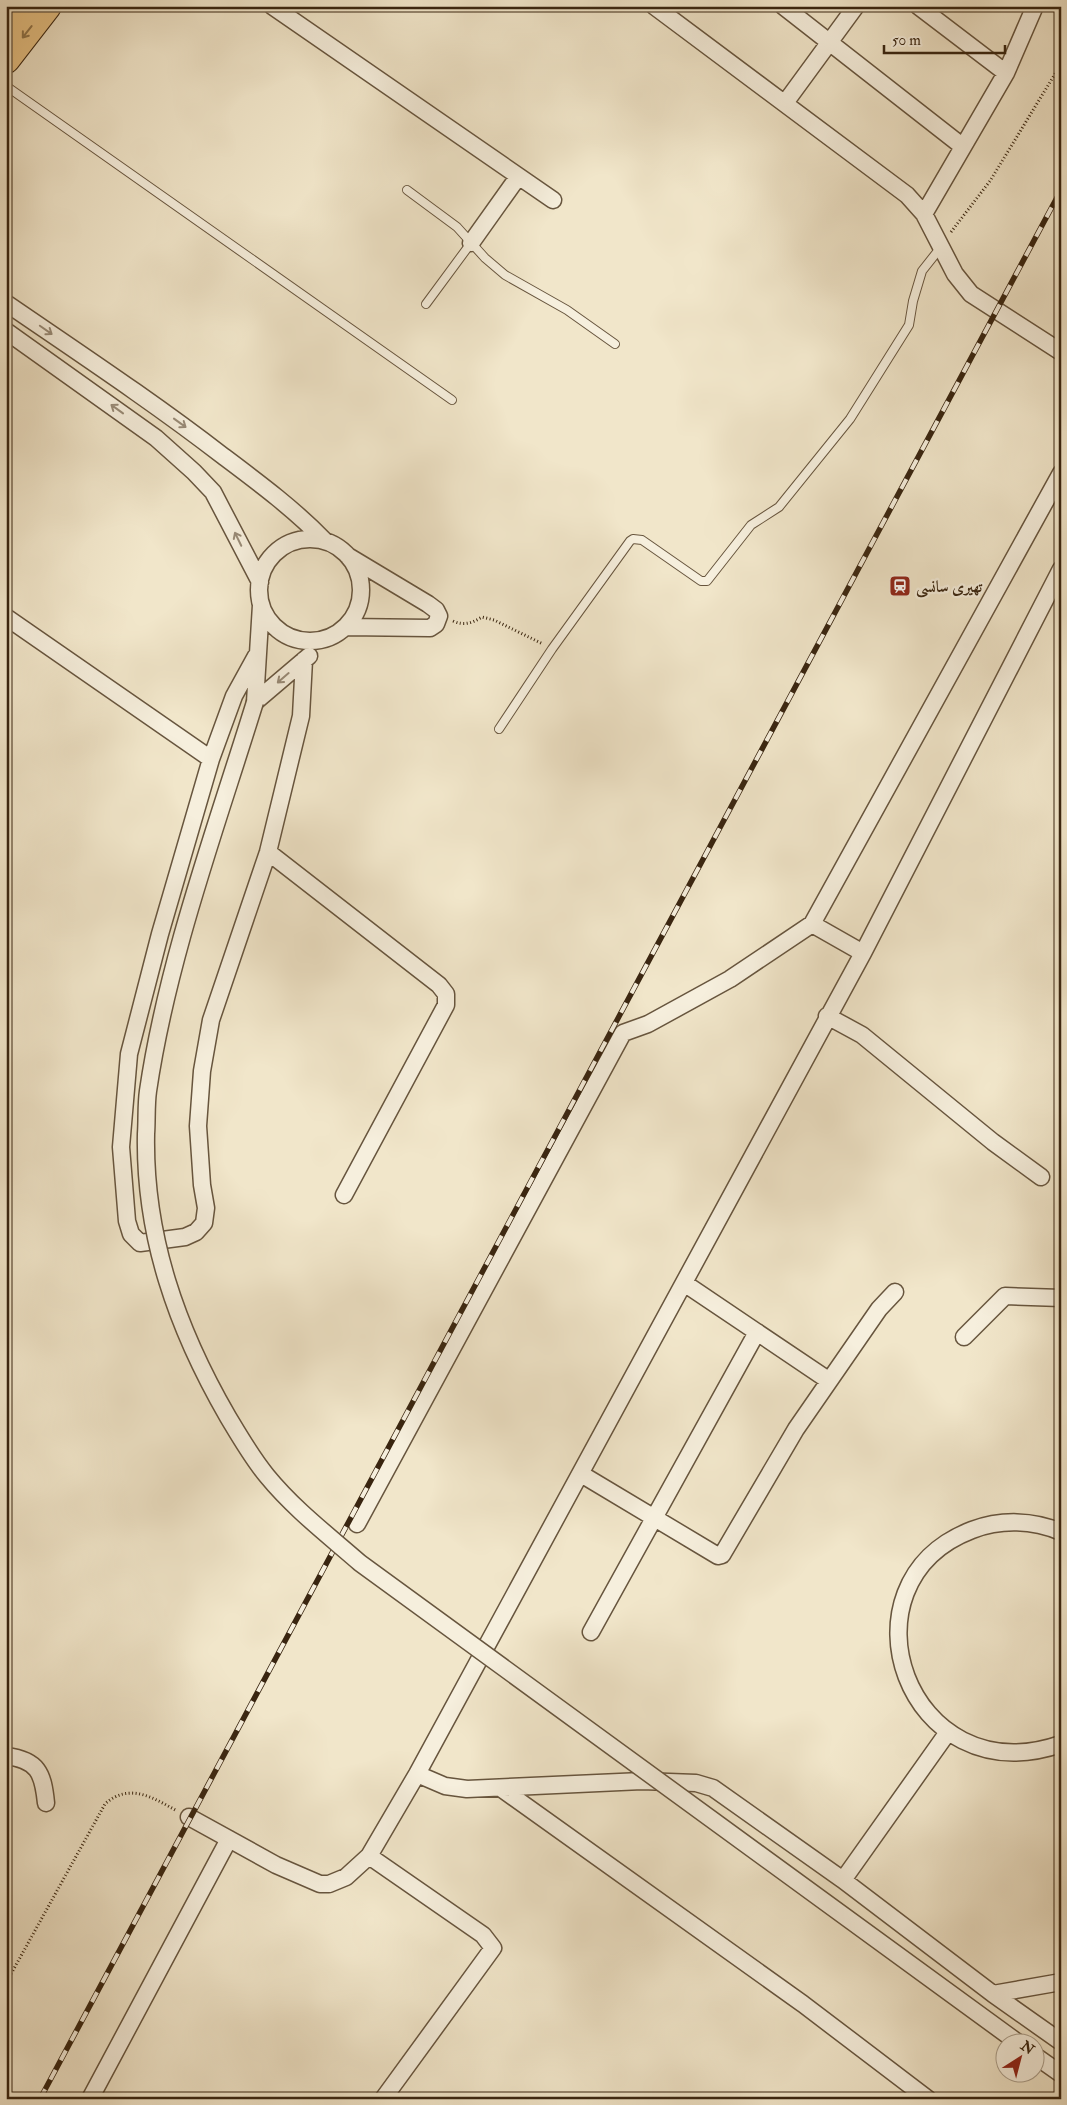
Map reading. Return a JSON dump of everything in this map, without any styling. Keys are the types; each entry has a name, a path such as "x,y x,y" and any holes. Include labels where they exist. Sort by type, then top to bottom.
{"highway":[{"path":"6,21 18,6"},
{"path":"6,59 47,6"}],"street":[{"path":"272,6 553,200"},
{"path":"654,6 892,182 924,214 961,283 971,294 1061,352"},
{"path":"783,6 962,146"},
{"path":"785,103 856,6"},
{"path":"918,6 1006,73"},
{"path":"924,214 1006,73 1035,6"},
{"path":"471,243 518,176"},
{"path":"6,303 180,422 303,518 325,541 428,604 436,610 439,616 436,624 430,628 339,631 312,641 290,636 272,623 261,603"},
{"path":"6,331 156,438 194,472 213,492 260,582"},
{"path":"357,1524 624,1033 648,1024 730,979 812,924 1061,473"},
{"path":"325,541 306,539 287,544 272,556 266,564 260,582 261,603 254,702 169,984 148,1093 146,1169 158,1253 180,1323 212,1390 266,1475 295,1506 360,1563 1003,2032"},
{"path":"254,702 339,631 359,604 361,587 356,570 346,555"},
{"path":"189,1817 290,1872 320,1884 328,1884 346,1878 369,1856 417,1774 581,1474 827,1016 863,953 1061,569"},
{"path":"6,617 211,759"},
{"path":"256,656 234,696 211,759 160,934 129,1054 121,1147 127,1221 131,1234 140,1244 184,1237 196,1232 204,1223 206,1208 202,1185 198,1126 202,1070 211,1020 268,852 301,716 304,660"},
{"path":"268,852 439,985 446,994 446,1005 344,1195"},
{"path":"812,924 863,953"},
{"path":"827,1016 862,1035 993,1142 1041,1177"},
{"path":"684,1283 828,1380"},
{"path":"581,1474 718,1556 724,1554 750,1505 828,1380 879,1309 895,1292"},
{"path":"964,1337 1005,1296 1061,1298"},
{"path":"591,1632 757,1332"},
{"path":"1061,1532 1046,1526 1019,1522 979,1527 943,1546 916,1576 901,1613 900,1654 906,1680 916,1698 928,1714 948,1732 974,1746 1003,1753 1033,1752 1061,1744"},
{"path":"843,1880 948,1732"},
{"path":"6,1756 23,1758 30,1762 37,1770 44,1786 46,1803"},
{"path":"417,1774 453,1788 502,1789 642,1781 705,1785 728,1796 843,1880 993,1994 1061,2042"},
{"path":"502,1789 796,1999 928,2099"},
{"path":"90,2099 229,1839"},
{"path":"369,1856 483,1935 493,1948 383,2099"},
{"path":"993,1994 1061,1982"},
{"path":"1044,2062 1061,2074"}],"lane":[{"path":"6,86 452,400"},
{"path":"407,190 457,227 485,258 505,275 567,310 615,344"},
{"path":"426,304 471,243"},
{"path":"499,729 552,649 633,539 642,540 701,580 707,582 751,525 779,507 850,419 909,325 913,301 922,271 940,247"}],"path":[{"path":"940,247 990,181 1061,64"},
{"path":"439,616 461,625 472,623 482,617 494,620 552,649"},
{"path":"6,1983 105,1804 123,1793 136,1793 158,1800 189,1817"}],"railway":[{"path":"40,2099 1061,190"}],"place":[{"name":"تھیری سانسی","path":"900,586"}]}
